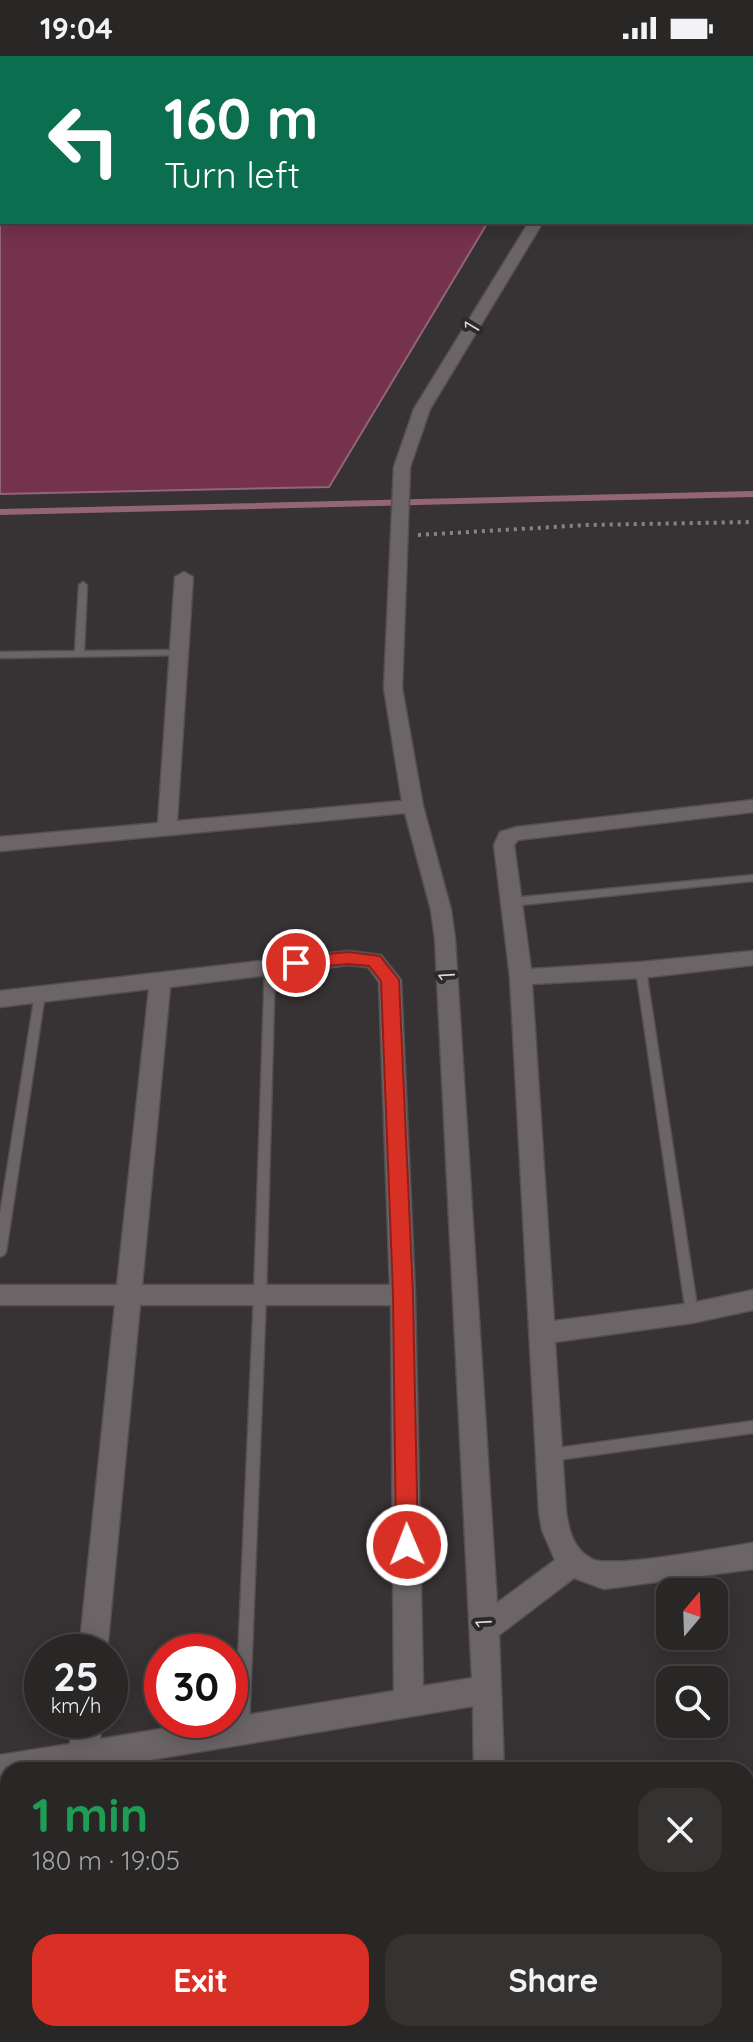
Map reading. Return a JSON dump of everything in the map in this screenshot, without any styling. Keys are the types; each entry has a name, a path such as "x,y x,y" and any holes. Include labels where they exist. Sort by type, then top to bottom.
{"street":[{"name":"1","path":"489,1762 485,1629 445,939 413,806 393,688 397,536 402,467 422,409 535,224"},
{"path":"167,829 184,577"},
{"path":"0,844 413,806"},
{"path":"753,806 507,837 504,845 521,977 549,1455 556,1533 561,1549 571,1564 604,1576 753,1556"},
{"path":"0,999 348,958 374,960 390,980 403,1295 409,1702"},
{"path":"521,977 641,970 753,958"},
{"path":"95,1634 160,982"},
{"path":"0,1295 403,1295"},
{"path":"543,1333 692,1313 753,1300"},
{"path":"485,1629 571,1564"},
{"path":"248,1728 487,1690"},
{"path":"83,1756 85,1738"},
{"path":"47,1762 189,1738"}],"lane":[{"path":"79,654 83,585"},
{"path":"0,655 179,653"},
{"path":"511,902 753,878"},
{"path":"246,1634 270,965"},
{"path":"641,970 692,1313"},
{"path":"0,1252 40,994"},
{"path":"549,1455 753,1427"}],"path":[{"path":"397,536 587,525 753,522"}],"shaded area":[{"path":"0,224 487,224 329,487 0,494"}],"waterway":[{"path":"0,512 753,494"}],"route":[{"path":"296,963 348,958 374,960 390,980 403,1295 407,1545"}]}
